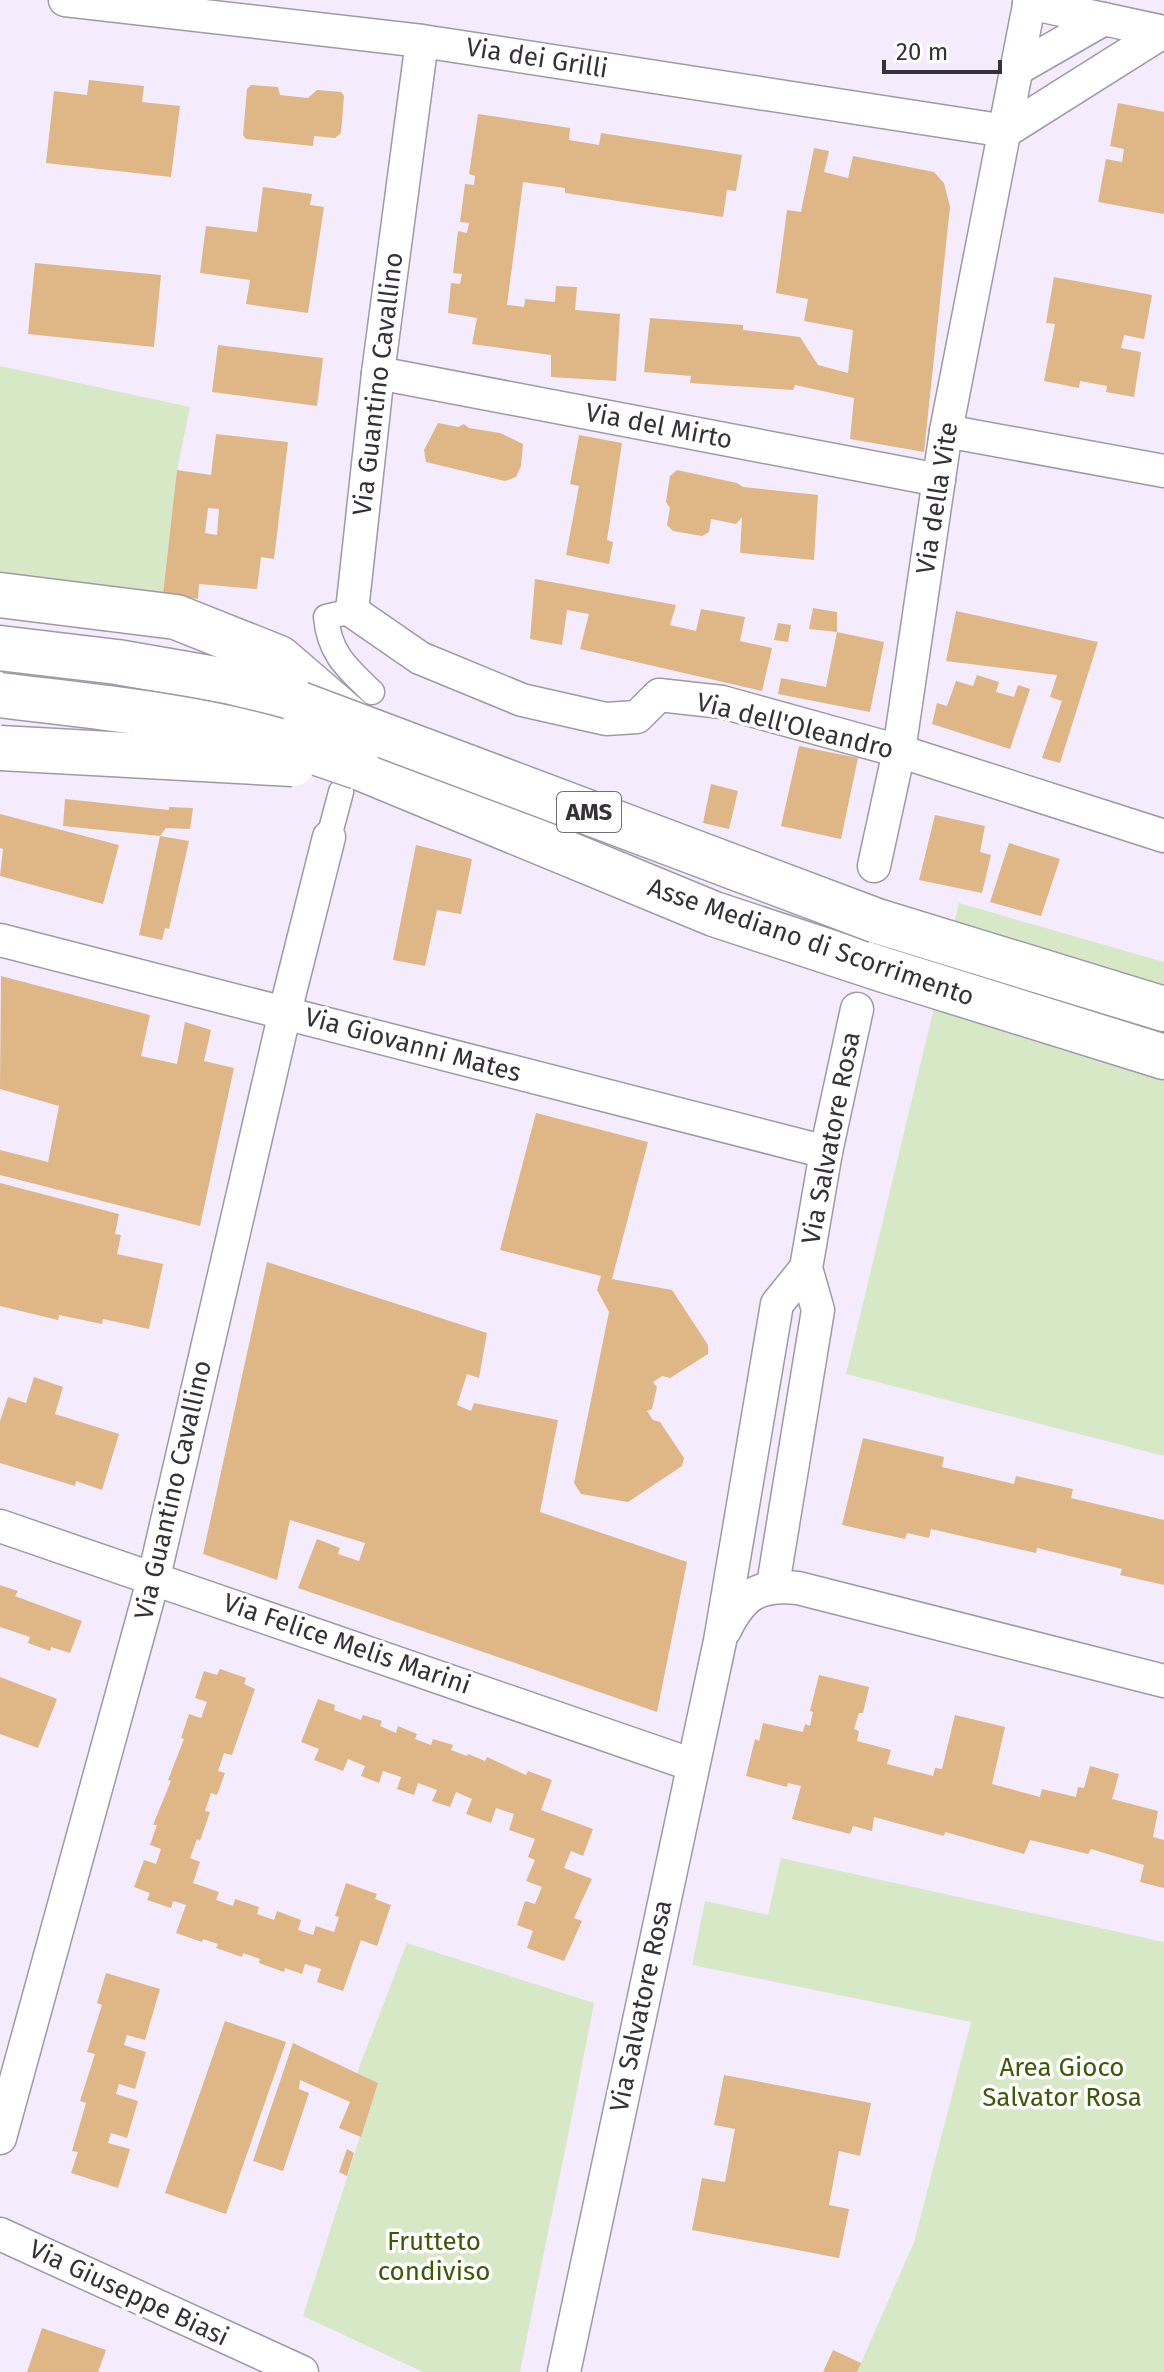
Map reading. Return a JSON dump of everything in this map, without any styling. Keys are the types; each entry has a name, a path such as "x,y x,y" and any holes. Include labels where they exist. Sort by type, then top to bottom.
{"highway":[{"path":"0,595 176,617 279,658 362,706"},
{"name":"Asse Mediano di Scorrimento","path":"0,648 117,662 362,706 877,921 1164,1009"},
{"name":"Asse Mediano di Scorrimento","path":"0,695 123,710 267,737 350,779 714,914 1164,1057"},
{"path":"0,748 350,779"}],"street":[{"name":"Via dei Grilli","path":"65,0 422,41 1006,131"},
{"path":"1030,2 1164,32"},
{"name":"Via della Vite","path":"874,866 899,751 946,431 1030,2"},
{"path":"1017,69 1104,19"},
{"path":"1006,131 1164,32"},
{"name":"Via Guantino Cavallino","path":"352,611 378,373 422,41"},
{"name":"Via del Mirto","path":"378,373 939,480"},
{"path":"946,431 1164,471"},
{"path":"352,611 326,617 328,636 362,706"},
{"name":"Via dell'Oleandro","path":"352,611 420,658 522,700 606,719 637,717 659,695 722,702 899,751 1164,836"},
{"path":"329,837 350,779"},
{"name":"Via Guantino Cavallino","path":"0,2138 154,1577 285,1012 329,837"},
{"name":"Via Giovanni Mates","path":"0,940 826,1152"},
{"name":"Via Salvatore Rosa","path":"720,1641 734,1611 747,1597 773,1585 818,1310 806,1268 826,1152 857,1009"},
{"name":"Via Salvatore Rosa","path":"564,2372 720,1641 777,1304 806,1268"},
{"name":"Via Felice Melis Marini","path":"0,1526 693,1765"},
{"path":"773,1585 833,1596 1164,1681"},
{"name":"Via Giuseppe Biasi","path":"0,2234 302,2372"}],"green space":[{"path":"0,366 190,407 177,471 163,594 0,572"},
{"path":"959,903 1164,962 1164,1456 846,1374"},
{"name":"Area Gioco Salvator Rosa","path":"781,1858 1164,1942 1164,2372 857,2372 914,2242 971,2022 692,1965 705,1901 768,1915"},
{"name":"Frutteto condiviso","path":"407,1943 594,2003 520,2372 423,2372 303,2316 377,2083 357,2073"}],"building":[{"path":"89,80 144,86 142,102 180,106 171,177 46,163 54,91 87,95"},
{"path":"251,85 278,87 280,95 308,98 317,90 341,92 344,96 341,133 335,138 314,136 313,146 246,139 243,135 247,89"},
{"path":"1118,103 1164,112 1164,214 1098,202 1106,159 1122,162 1124,149 1110,146"},
{"path":"478,114 570,128 569,140 599,145 601,133 742,155 736,191 727,190 723,217 565,193 565,188 523,182 507,305 524,307 525,299 555,302 556,286 577,287 575,310 620,314 616,381 551,377 551,355 472,344 477,318 448,313 451,283 460,284 462,274 453,273 458,231 467,233 469,223 460,222 465,184 474,185 475,176 469,174"},
{"path":"814,148 829,151 824,172 848,178 853,156 934,172 944,183 950,207 924,452 850,439 854,398 795,385 793,390 690,383 691,376 644,372 650,318 743,325 743,330 800,337 818,365 848,373 853,330 804,321 808,299 776,293 787,210 801,212"},
{"path":"263,187 312,194 310,205 324,207 308,313 246,304 250,280 200,273 206,226 257,232"},
{"path":"35,263 161,275 154,347 28,334"},
{"path":"1054,277 1152,295 1144,339 1124,335 1121,348 1141,352 1134,397 1106,392 1107,386 1080,381 1079,388 1044,381 1055,324 1046,323"},
{"path":"218,345 323,358 317,406 212,392"},
{"path":"438,423 458,427 464,424 469,428 500,433 523,444 521,466 516,477 505,481 426,462 424,450"},
{"path":"216,434 288,442 274,559 261,557 257,589 199,584 198,599 163,594 177,470 211,475","holes":["208,508 219,509 217,535 205,533"]},
{"path":"579,435 622,443 607,540 613,542 609,564 566,555 579,486 570,484"},
{"path":"677,470 743,487 818,495 814,560 740,553 742,517 736,524 711,519 709,532 702,536 673,531 667,525 670,508 666,502 670,476"},
{"path":"535,579 676,605 670,625 696,631 701,609 745,617 740,641 772,648 762,691 580,649 589,614 567,610 562,645 530,639"},
{"path":"813,608 837,612 837,632 809,629"},
{"path":"956,611 1098,642 1060,763 1042,758 1062,701 1050,697 1057,675 946,661"},
{"path":"778,623 791,625 788,642 774,640"},
{"path":"837,632 884,642 870,712 778,694 781,678 826,687"},
{"path":"977,675 999,682 996,692 1014,697 1018,685 1030,689 1010,749 932,724 937,703 947,706 956,681 973,686"},
{"path":"799,746 858,758 841,839 781,826"},
{"path":"711,784 738,791 729,829 703,823"},
{"path":"65,799 169,810 169,807 193,808 190,829 166,828 160,836 63,826"},
{"path":"0,814 119,845 103,904 0,876 3,849 0,848"},
{"path":"935,815 985,826 980,852 991,855 982,893 919,880"},
{"path":"160,836 189,841 169,929 165,928 162,940 139,935"},
{"path":"1009,843 1060,859 1041,916 990,902"},
{"path":"416,845 472,859 461,914 437,910 425,966 393,960"},
{"path":"1,976 150,1015 141,1056 177,1064 185,1022 211,1030 204,1061 234,1068 200,1226 0,1175 0,1150 48,1162 59,1106 0,1089"},
{"path":"536,1113 648,1142 612,1279 672,1290 708,1345 708,1354 670,1378 662,1376 653,1382 657,1387 652,1409 647,1411 653,1420 660,1422 684,1458 682,1466 628,1502 581,1494 574,1483 609,1312 597,1290 601,1276 500,1250"},
{"path":"0,1183 119,1214 115,1234 121,1235 117,1254 163,1264 149,1329 103,1319 102,1324 59,1315 58,1320 0,1306"},
{"path":"267,1262 487,1333 479,1378 467,1374 457,1405 471,1411 474,1403 558,1420 540,1512 687,1562 657,1712 298,1588 317,1539 340,1548 338,1554 359,1561 365,1543 290,1520 277,1580 203,1554"},
{"path":"34,1377 63,1387 55,1414 119,1434 102,1490 76,1481 75,1486 0,1463 0,1421 8,1397 26,1403"},
{"path":"863,1438 944,1457 942,1467 1014,1484 1016,1476 1073,1489 1071,1498 1164,1520 1164,1585 1120,1575 1122,1569 1037,1548 1036,1553 931,1529 929,1538 907,1533 905,1539 842,1525"},
{"path":"0,1585 18,1591 15,1596 82,1621 70,1653 51,1647 50,1651 28,1643 30,1637 0,1627"},
{"path":"220,1669 246,1678 244,1684 255,1689 232,1755 224,1753 218,1771 225,1773 217,1795 211,1793 205,1811 210,1812 190,1858 200,1862 193,1883 219,1892 216,1900 233,1906 235,1899 259,1907 257,1914 274,1920 277,1911 301,1920 298,1930 313,1935 316,1926 334,1932 339,1917 335,1916 346,1883 377,1894 375,1899 391,1905 377,1946 361,1940 343,1991 317,1982 321,1969 305,1964 302,1974 285,1968 284,1972 259,1963 260,1959 243,1953 242,1957 216,1948 218,1944 176,1933 186,1905 173,1901 171,1908 147,1900 150,1893 134,1887 144,1860 156,1864 161,1849 150,1845 157,1825 153,1825 171,1781 168,1780 184,1739 181,1738 189,1714 201,1718 207,1702 195,1698 204,1671 217,1675"},
{"path":"819,1675 869,1687 863,1713 859,1713 854,1729 859,1731 857,1741 891,1750 887,1764 933,1776 935,1768 942,1769 955,1715 1005,1727 992,1784 1040,1797 1042,1789 1076,1797 1078,1787 1084,1788 1090,1766 1119,1774 1112,1799 1158,1811 1153,1837 1164,1840 1164,1888 1140,1882 1144,1865 1091,1849 1088,1854 1030,1840 1024,1854 945,1832 944,1836 874,1817 872,1831 853,1826 850,1834 792,1819 801,1786 788,1783 787,1787 746,1776 755,1739 759,1741 763,1723 803,1732 805,1724 810,1726 813,1712 810,1711"},
{"path":"0,1677 57,1699 38,1748 0,1734"},
{"path":"318,1699 335,1705 334,1710 361,1720 363,1715 382,1721 380,1726 396,1733 398,1726 417,1734 415,1739 431,1745 433,1739 453,1745 451,1750 467,1756 485,1761 487,1757 526,1775 528,1771 552,1780 541,1810 593,1829 583,1856 571,1851 564,1868 592,1879 574,1918 582,1921 564,1961 527,1948 533,1931 517,1925 525,1901 535,1904 542,1887 526,1881 535,1860 528,1857 535,1839 509,1830 514,1814 496,1808 491,1823 466,1814 472,1799 456,1792 450,1807 432,1801 437,1790 418,1783 414,1795 397,1789 401,1777 383,1771 379,1783 361,1776 365,1766 348,1759 343,1771 314,1760 319,1749 301,1742"},
{"path":"106,1973 160,1989 145,2040 127,2035 124,2045 146,2052 135,2089 119,2084 116,2094 138,2101 127,2138 111,2133 108,2143 130,2149 118,2188 71,2173 78,2152 72,2151 86,2103 80,2101 95,2054 87,2052 102,2005 97,2003"},
{"path":"225,2021 286,2042 226,2214 165,2193"},
{"path":"293,2043 378,2083 361,2137 339,2128 350,2102 300,2080 299,2089 309,2093 283,2171 253,2161"},
{"path":"724,2075 871,2103 860,2156 839,2151 829,2205 849,2209 839,2258 692,2230 702,2178 725,2182 735,2129 714,2125"},
{"path":"347,2149 354,2153 347,2176 339,2172"},
{"path":"42,2328 106,2350 98,2372 27,2372"},
{"path":"833,2350 861,2363 857,2372 823,2372"}]}
